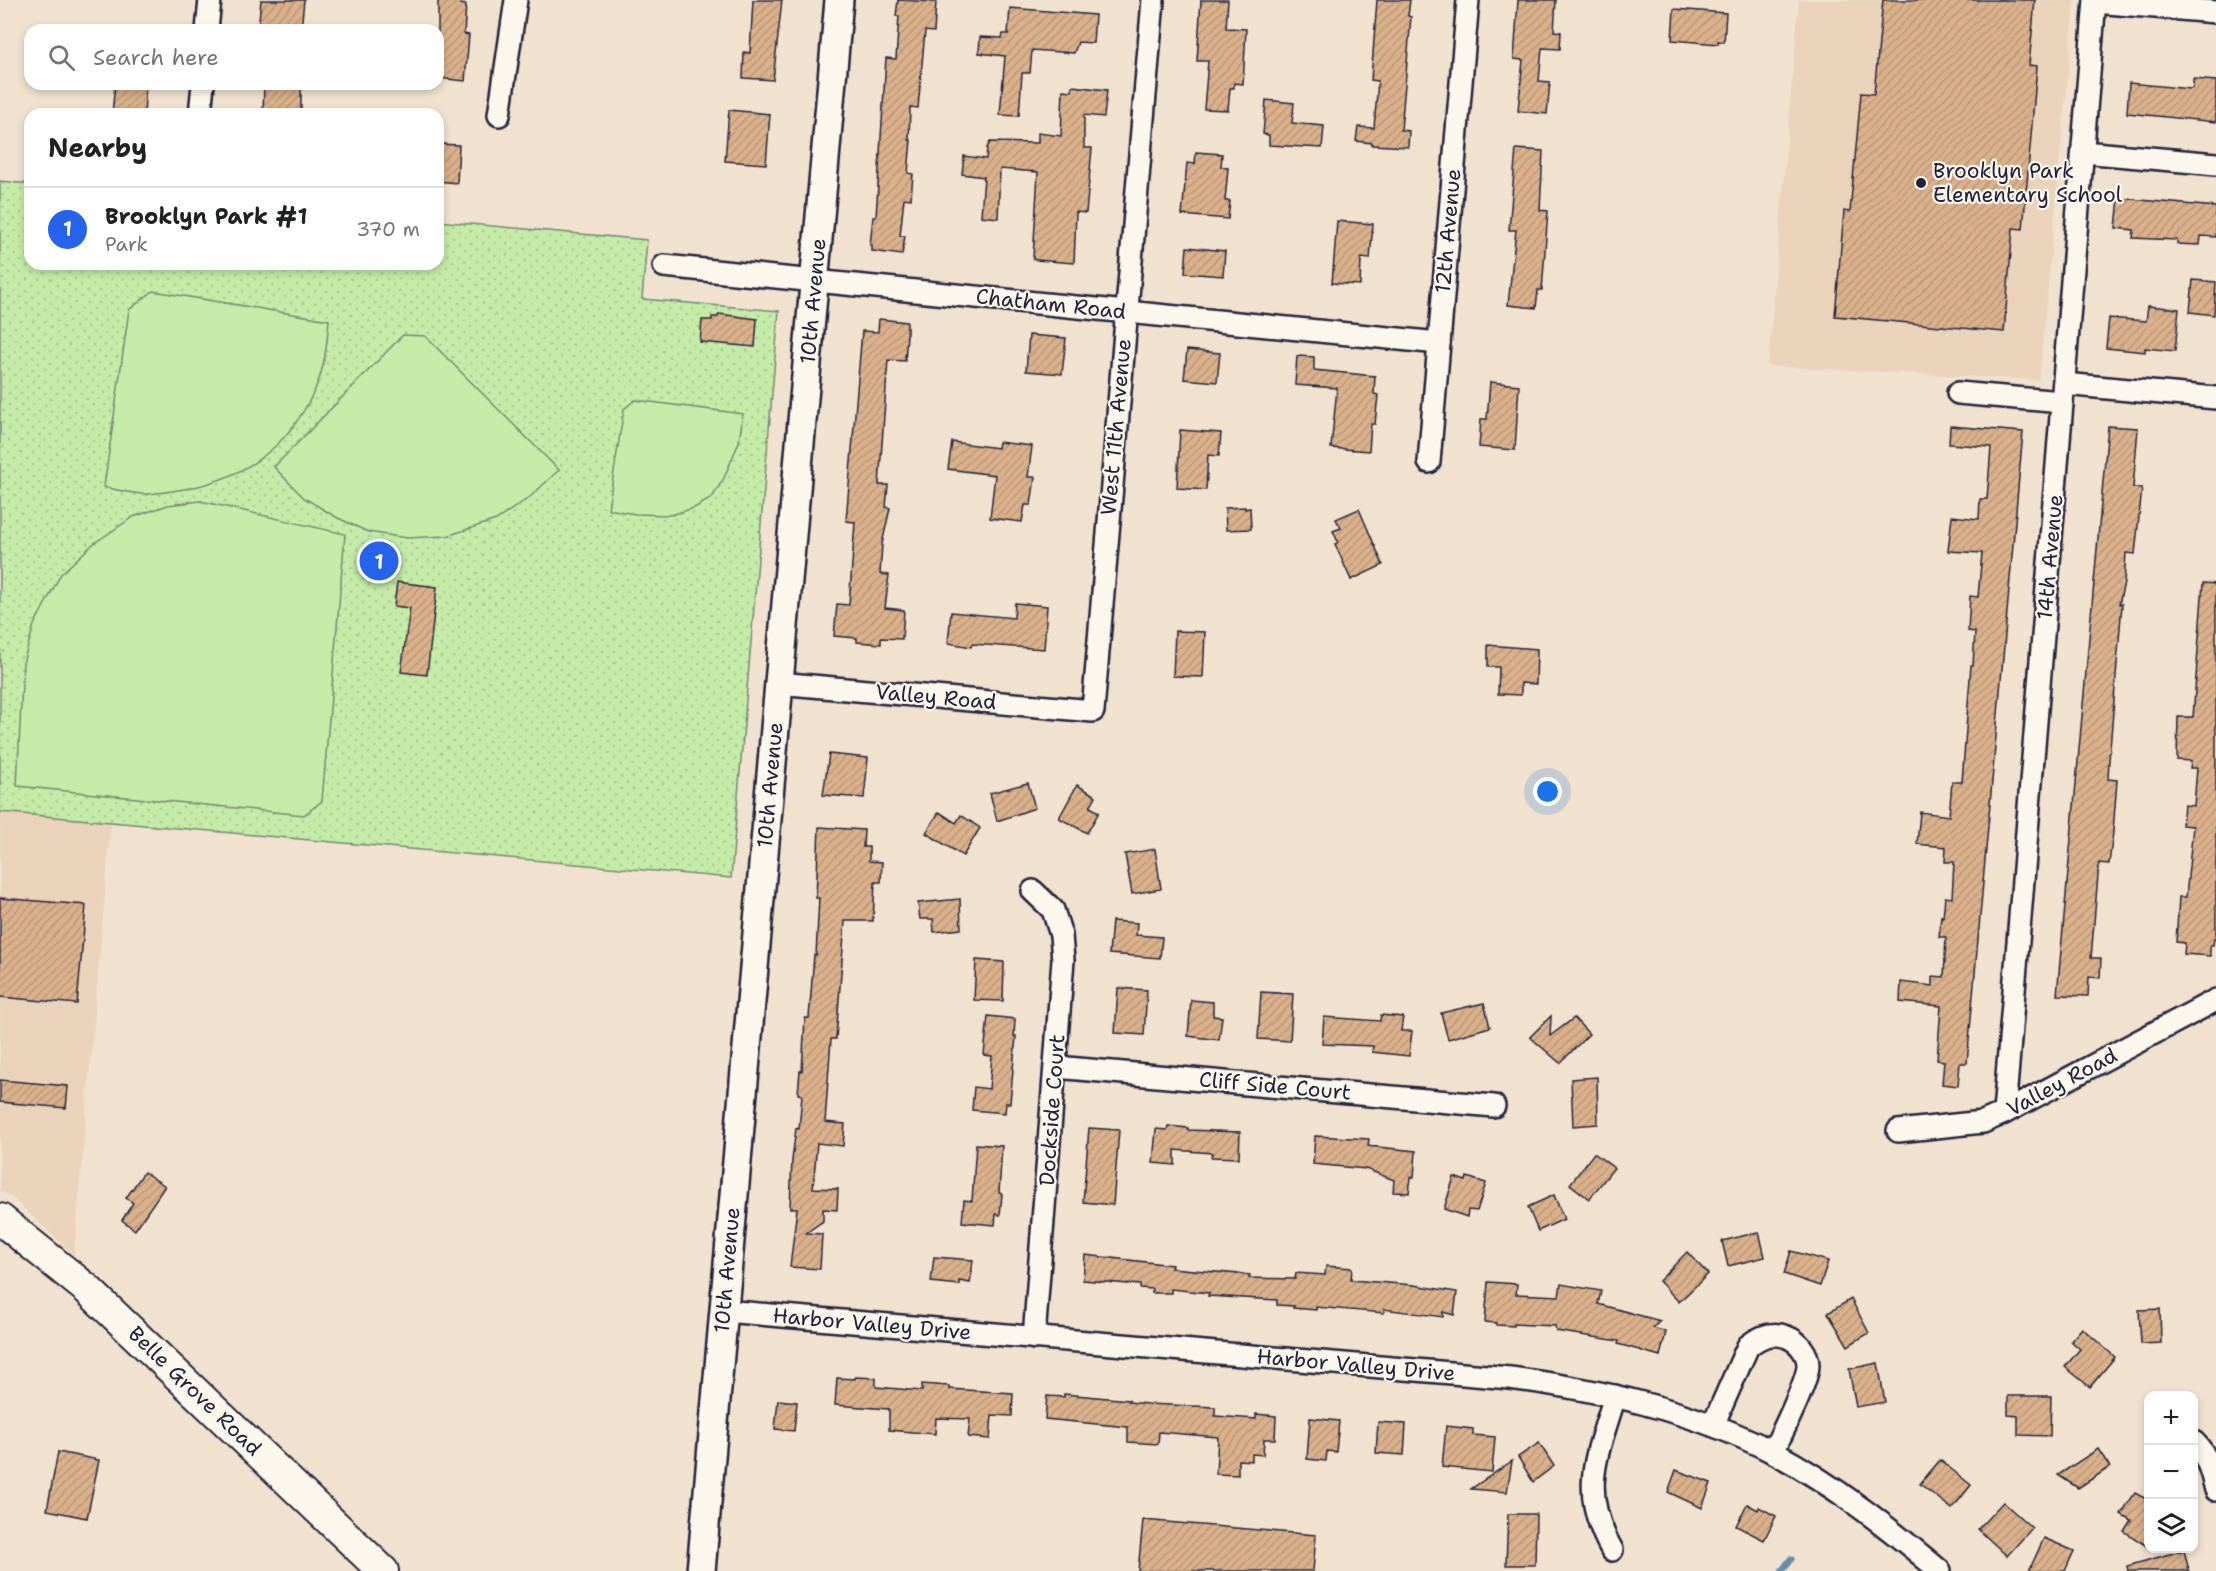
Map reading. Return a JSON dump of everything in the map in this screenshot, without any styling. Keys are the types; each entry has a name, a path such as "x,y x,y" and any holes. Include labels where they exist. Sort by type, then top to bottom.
{"main road":[{"name":"Belle Grove Road","path":"0,1219 87,1289 383,1571"}],"street":[{"path":"208,24 210,0"},
{"path":"499,115 516,0"},
{"name":"10th Avenue","path":"701,1571 839,0"},
{"name":"West 11th Avenue","path":"1093,711 1153,0"},
{"name":"12th Avenue","path":"1429,462 1468,0"},
{"path":"2095,1 2216,12"},
{"name":"14th Avenue","path":"2004,1113 2095,1"},
{"path":"201,108 202,90"},
{"path":"2083,152 2216,164"},
{"name":"Chatham Road","path":"664,266 1439,343"},
{"path":"1958,393 2063,393 2216,398"},
{"name":"Valley Road","path":"778,683 1093,711"},
{"name":"Dockside Court","path":"1033,891 1053,910 1061,935 1063,960 1034,1338"},
{"name":"Valley Road","path":"1898,1131 1983,1122 2216,1000"},
{"name":"Cliff Side Court","path":"1056,1067 1494,1106"},
{"name":"Harbor Valley Drive","path":"724,1311 1510,1378 1615,1396 1713,1425 1773,1452 1845,1497 1898,1535 1940,1571"},
{"path":"1713,1425 1748,1346 1758,1338 1771,1335 1786,1336 1798,1343 1806,1355 1808,1366 1805,1379 1773,1452"},
{"path":"1612,1550 1600,1528 1593,1499 1593,1468 1615,1396"},
{"path":"2196,1445 2211,1472 2216,1490"}],"shaded area":[{"name":"Brooklyn Park Elementary School","path":"1799,0 2075,0 2039,380 1768,366"},
{"path":"0,812 111,822 74,1255 14,1199 0,1191"}],"green space":[{"path":"0,181 24,183 24,270 444,270 444,222 647,240 642,299 779,311 731,878 0,812"},
{"path":"153,291 329,320 324,363 316,387 305,409 276,446 259,460 219,480 196,487 139,494 104,487 129,310"},
{"path":"403,335 425,336 559,470 530,497 496,520 447,536 407,538 368,532 304,498 274,467"},
{"path":"635,400 743,414 739,442 724,478 712,498 694,508 671,515 635,514 608,509 624,409"},
{"path":"200,501 345,534 322,801 304,815 17,786 23,663 34,625 61,574 93,544 133,517 168,505"}],"building":[{"path":"261,0 304,0 302,24 259,24"},
{"path":"438,0 461,0 460,4 466,5 464,34 469,35 465,81 444,79 444,24 438,24"},
{"path":"753,0 782,0 773,80 743,78 744,52 750,53"},
{"path":"898,0 936,2 934,32 925,31 918,108 910,107 909,140 911,140 908,173 913,174 911,199 904,198 900,236 905,236 902,255 872,251 872,245 870,245 873,217 876,217 886,58 896,59"},
{"path":"1201,0 1228,0 1226,28 1246,29 1243,84 1234,83 1234,88 1230,88 1228,110 1204,109 1208,61 1197,61"},
{"path":"1377,0 1410,0 1408,16 1411,17 1401,130 1409,131 1408,147 1372,145 1372,143 1356,141 1358,127 1374,128 1378,81 1371,80"},
{"path":"1518,0 1556,0 1554,31 1561,32 1560,49 1542,48 1539,81 1550,82 1547,114 1518,111 1523,60 1514,59"},
{"path":"1883,0 2035,0 2029,65 2037,66 2023,229 2013,228 2004,332 1835,316 1844,211 1850,212 1861,93 1874,94"},
{"path":"1010,8 1095,15 1093,43 1078,42 1074,53 1032,50 1030,73 1022,73 1019,116 1000,115 1005,56 979,53 980,37 1002,38 1003,34 1008,34"},
{"path":"1674,9 1726,13 1724,42 1718,41 1718,44 1672,40"},
{"path":"2193,79 2216,81 2216,122 2127,113 2129,83 2191,89"},
{"path":"1072,86 1107,90 1104,117 1084,115 1084,148 1092,148 1086,213 1076,212 1074,263 1036,260 1033,259 1038,172 1000,169 998,218 981,216 984,177 962,174 964,156 986,159 990,142 1038,143 1038,133 1061,136 1063,90 1072,91"},
{"path":"114,90 146,90 144,108 113,108"},
{"path":"264,90 301,90 301,108 263,108"},
{"path":"1266,100 1294,103 1292,123 1324,126 1322,148 1269,145 1269,135 1263,134"},
{"path":"729,110 770,114 766,164 725,161"},
{"path":"444,144 459,145 457,183 444,182"},
{"path":"1516,149 1543,151 1540,210 1548,211 1542,290 1538,290 1536,308 1508,305 1516,230 1509,230"},
{"path":"1196,152 1222,154 1221,167 1228,168 1225,201 1230,201 1228,219 1182,215 1187,163 1195,164"},
{"path":"2119,198 2216,207 2216,237 2201,236 2200,245 2177,244 2177,240 2133,238 2134,230 2116,228"},
{"path":"1337,221 1373,224 1370,259 1361,258 1360,285 1332,283"},
{"path":"1187,247 1225,251 1223,276 1185,273"},
{"path":"2193,280 2216,282 2214,315 2190,312"},
{"path":"2148,306 2179,309 2175,351 2145,348 2145,352 2106,348 2109,318 2146,321"},
{"path":"719,314 757,319 755,347 700,342 702,320 712,320 712,317 718,317"},
{"path":"879,319 907,322 905,361 888,360 879,485 888,485 886,507 890,508 882,544 880,574 889,575 885,608 904,610 902,639 881,638 881,644 857,642 857,638 834,636 837,604 849,605 855,522 846,521 862,331 878,332"},
{"path":"1029,335 1066,338 1062,374 1026,371"},
{"path":"1187,350 1220,353 1217,382 1184,379"},
{"path":"1297,356 1314,357 1314,370 1375,376 1374,394 1378,395 1375,424 1371,424 1369,451 1331,448 1337,388 1295,385"},
{"path":"1490,382 1519,385 1515,450 1479,447 1481,419 1487,419"},
{"path":"1950,426 2023,432 1967,1063 1960,1063 1958,1086 1942,1084 1944,1061 1937,1060 1941,1006 1900,1002 1901,982 1933,986 1933,976 1944,977 1946,937 1939,937 1945,897 1952,898 1954,862 1945,862 1946,847 1917,844 1920,812 1949,816 1952,782 1962,782 1971,665 1973,665 1975,632 1968,631 1970,596 1978,597 1982,553 1948,551 1952,516 1979,519 1980,499 1987,499 1991,447 1949,444"},
{"path":"2108,426 2138,428 2133,488 2142,488 2135,554 2126,553 2124,583 2119,604 2122,604 2108,779 2117,780 2113,832 2109,864 2099,863 2091,958 2101,958 2100,978 2089,977 2088,996 2057,995"},
{"path":"1180,430 1221,433 1219,456 1208,455 1206,490 1177,488"},
{"path":"952,442 998,448 999,442 1032,446 1028,477 1035,477 1031,505 1025,505 1022,522 990,518 995,475 948,469"},
{"path":"1245,507 1245,509 1250,508 1251,529 1226,530 1225,508"},
{"path":"1359,509 1383,565 1351,580 1335,544 1338,542 1333,531 1341,528 1336,519"},
{"path":"397,582 437,587 427,675 401,672 410,608 394,606"},
{"path":"2203,583 2216,584 2216,938 2214,938 2213,945 2210,945 2210,956 2184,954 2185,943 2176,942 2179,897 2186,897 2193,826 2182,825 2184,805 2194,806 2197,768 2190,768 2191,761 2177,760 2178,717 2193,717"},
{"path":"1015,603 1047,606 1044,649 972,644 971,647 948,643 951,612 1014,618"},
{"path":"1175,631 1205,632 1203,677 1173,676"},
{"path":"1488,645 1537,649 1536,684 1521,683 1521,695 1498,694 1499,667 1488,667"},
{"path":"829,754 868,758 864,798 823,795"},
{"path":"1028,783 1035,808 997,821 990,793"},
{"path":"1077,785 1096,796 1090,807 1099,812 1087,833 1059,818"},
{"path":"939,812 956,823 961,815 980,828 963,856 926,833"},
{"path":"819,827 864,830 863,847 869,847 869,861 882,862 881,882 875,882 873,921 845,921 836,1039 831,1039 825,1122 845,1124 843,1146 817,1143 813,1188 838,1189 837,1210 823,1209 823,1221 806,1233 822,1234 820,1269 790,1267 797,1208 790,1208 792,1160 796,1128 799,1129 802,1095 798,1094 800,1071 802,1071 805,1018 809,1018 814,955 816,955"},
{"path":"1155,849 1161,889 1132,894 1125,854"},
{"path":"0,898 86,905 77,1004 0,997"},
{"path":"960,899 961,929 934,932 933,919 920,919 918,903"},
{"path":"1112,921 1137,923 1136,935 1162,937 1160,958 1109,954"},
{"path":"976,960 1004,962 1003,1001 974,1000"},
{"path":"1118,988 1147,990 1144,1035 1115,1033"},
{"path":"1261,992 1293,994 1290,1041 1258,1039"},
{"path":"1191,1000 1213,1002 1213,1016 1222,1017 1219,1040 1188,1036"},
{"path":"1484,1003 1490,1027 1448,1039 1441,1013"},
{"path":"1381,1015 1403,1017 1401,1031 1412,1031 1409,1056 1372,1052 1373,1046 1322,1044 1324,1017 1380,1021"},
{"path":"988,1016 1015,1019 1014,1036 1016,1036 1010,1103 1006,1103 1005,1113 972,1110 974,1087 989,1089 992,1056 984,1055"},
{"path":"1551,1016 1550,1036 1574,1018 1589,1034 1560,1063 1530,1037"},
{"path":"1597,1077 1598,1124 1573,1126 1571,1079"},
{"path":"0,1080 68,1086 66,1108 0,1102"},
{"path":"1168,1126 1188,1128 1188,1130 1240,1132 1239,1158 1211,1157 1212,1153 1175,1150 1175,1165 1153,1163 1156,1129 1167,1130"},
{"path":"1089,1128 1119,1130 1113,1205 1083,1202"},
{"path":"1315,1136 1369,1139 1368,1146 1416,1151 1414,1177 1411,1177 1409,1193 1393,1192 1394,1180 1366,1169 1313,1164"},
{"path":"976,1144 1002,1146 999,1193 1002,1194 1000,1215 996,1214 995,1225 962,1222 964,1200 972,1201"},
{"path":"1594,1153 1614,1168 1589,1199 1570,1184"},
{"path":"144,1172 165,1186 135,1230 122,1220 133,1203 126,1198"},
{"path":"1454,1177 1466,1181 1467,1177 1486,1183 1477,1211 1468,1210 1467,1217 1444,1209"},
{"path":"1554,1195 1564,1219 1538,1231 1528,1207"},
{"path":"1759,1232 1765,1257 1728,1266 1722,1241"},
{"path":"1791,1251 1828,1261 1820,1286 1784,1274"},
{"path":"1687,1252 1708,1274 1679,1302 1659,1281"},
{"path":"1085,1255 1172,1265 1171,1268 1250,1275 1249,1278 1295,1279 1296,1273 1325,1275 1326,1266 1352,1268 1351,1280 1414,1285 1457,1292 1454,1315 1443,1312 1443,1317 1384,1309 1384,1313 1316,1307 1316,1310 1293,1308 1294,1306 1277,1305 1277,1300 1208,1296 1209,1293 1171,1289 1171,1293 1152,1293 1152,1289 1140,1288 1140,1285 1083,1280"},
{"path":"934,1257 973,1260 970,1283 959,1281 959,1285 931,1282"},
{"path":"1488,1282 1517,1284 1516,1294 1559,1296 1561,1284 1601,1291 1598,1304 1660,1321 1653,1328 1666,1332 1660,1356 1618,1344 1619,1341 1556,1331 1555,1326 1496,1325 1496,1323 1485,1322"},
{"path":"1851,1299 1869,1333 1848,1346 1828,1313"},
{"path":"2160,1309 2161,1343 2141,1344 2139,1310"},
{"path":"2082,1328 2115,1357 2090,1387 2065,1367 2080,1349 2071,1341"},
{"path":"1878,1363 1885,1402 1856,1407 1849,1369"},
{"path":"855,1377 876,1378 876,1387 922,1391 922,1384 949,1386 949,1389 1013,1393 1012,1416 992,1415 990,1439 968,1437 970,1419 936,1418 935,1434 889,1430 889,1409 835,1405 837,1378 855,1379"},
{"path":"1064,1394 1129,1400 1129,1402 1147,1404 1215,1407 1215,1416 1256,1419 1256,1414 1276,1416 1275,1439 1264,1439 1263,1455 1252,1454 1252,1461 1238,1460 1238,1475 1216,1474 1218,1437 1159,1432 1158,1444 1128,1442 1128,1427 1045,1419 1047,1396 1064,1397"},
{"path":"2008,1396 2051,1396 2050,1436 2018,1435 2018,1416 2008,1415"},
{"path":"778,1400 797,1402 794,1431 775,1429"},
{"path":"1310,1418 1339,1421 1336,1452 1327,1451 1326,1461 1307,1459"},
{"path":"1378,1422 1406,1424 1404,1455 1376,1453"},
{"path":"1446,1426 1473,1429 1473,1435 1495,1437 1492,1472 1442,1467"},
{"path":"1539,1443 1554,1466 1533,1482 1518,1457"},
{"path":"2098,1449 2110,1467 2078,1488 2058,1475"},
{"path":"58,1452 99,1460 87,1518 47,1510"},
{"path":"1940,1460 1971,1485 1952,1509 1920,1484"},
{"path":"1512,1461 1507,1492 1471,1489"},
{"path":"1676,1470 1711,1483 1702,1508 1668,1492"},
{"path":"2135,1493 2144,1498 2144,1544 2124,1531 2131,1520 2121,1514"},
{"path":"2003,1502 2032,1528 2007,1556 1978,1529"},
{"path":"1747,1504 1758,1510 1759,1507 1776,1516 1764,1540 1736,1526"},
{"path":"1508,1514 1536,1514 1535,1565 1506,1565"},
{"path":"1143,1520 1316,1535 1313,1571 1138,1571"},
{"path":"2044,1538 2074,1551 2065,1571 2029,1571"},
{"path":"2173,1553 2185,1553 2189,1571 2128,1571 2127,1566"}],"waterway":[{"path":"1782,1571 1791,1559"}],"place":[{"name":"Brooklyn Park Elementary School","path":"1921,183"},
{"name":"Brooklyn Park #1","path":"379,561"}]}
